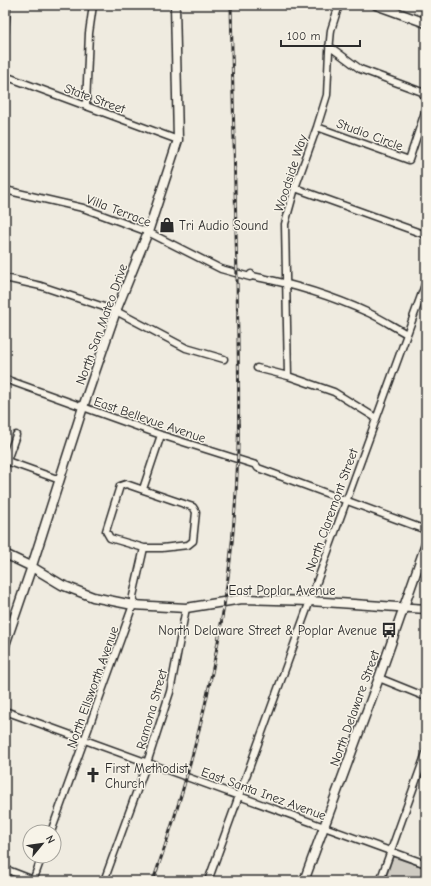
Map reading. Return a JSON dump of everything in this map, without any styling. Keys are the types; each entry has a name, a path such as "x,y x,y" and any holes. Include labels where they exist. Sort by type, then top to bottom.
{"main road":[{"name":"North San Mateo Drive","path":"5,645 32,567 83,407 116,311 148,232 178,140 176,5"},
{"path":"376,5 426,22"},
{"name":"North Delaware Street","path":"304,881 379,678 426,544"},
{"name":"East Poplar Avenue","path":"5,554 32,567 62,585 94,597 133,605 186,608 242,599 310,600 426,609"}],"street":[{"path":"5,32 7,5"},
{"path":"86,106 89,33 93,5"},
{"name":"Woodside Way","path":"288,376 286,224 295,188 327,95 331,30 339,5"},
{"path":"329,46 360,69 422,92 426,100"},
{"name":"State Street","path":"5,76 178,140"},
{"name":"Studio Circle","path":"317,127 408,160 426,109"},
{"path":"295,188 426,235"},
{"name":"Villa Terrace","path":"5,190 84,208 148,232 220,268 223,266 250,274 252,276 286,283 323,295 370,314 407,334"},
{"path":"5,278 41,286 116,311 186,348 224,359"},
{"name":"North Claremont Street","path":"208,881 426,282"},
{"path":"257,368 288,376 334,392 376,418"},
{"name":"East Bellevue Avenue","path":"5,379 161,435 256,465 258,468 346,502 426,530"},
{"path":"16,435 6,464 60,480"},
{"path":"143,489 161,435"},
{"path":"126,484 143,489 193,507 196,512 192,541 188,545 162,548 144,548 110,538 106,531 120,486 126,484"},
{"name":"North Ellsworth Avenue","path":"54,824 133,605 133,596 144,548"},
{"name":"Ramona Street","path":"104,881 147,763 170,692 186,608"},
{"path":"379,678 426,697"},
{"name":"East Santa Inez Avenue","path":"5,711 426,864"},
{"path":"380,881 426,753"},
{"path":"5,870 34,881 39,864"}],"shaded area":[{"path":"393,857 426,868 426,881 385,881"}],"railway":[{"path":"153,881 183,790 207,697 231,556 237,479 239,392 231,5"}],"place":[{"name":"Tri Audio Sound","path":"167,225"},
{"name":"North Delaware Street & Poplar Avenue","path":"389,630"},
{"name":"First Methodist Church","path":"93,775"}]}
